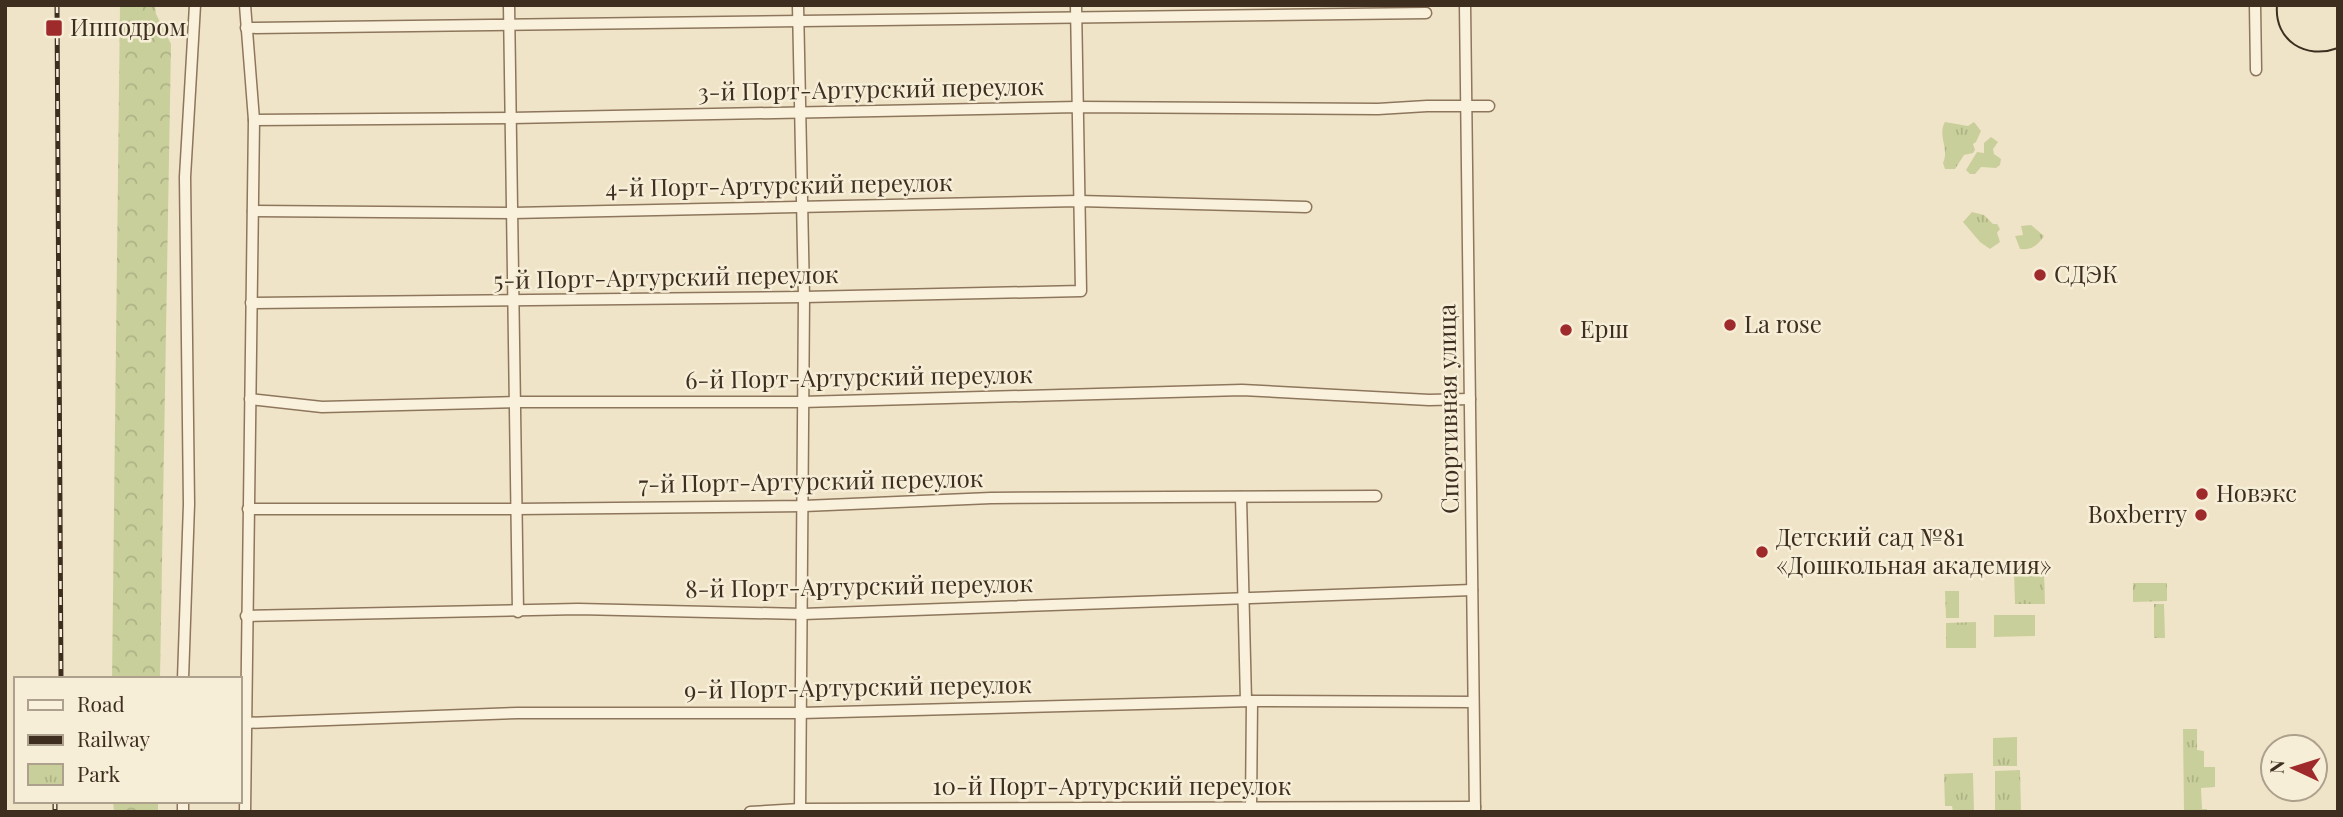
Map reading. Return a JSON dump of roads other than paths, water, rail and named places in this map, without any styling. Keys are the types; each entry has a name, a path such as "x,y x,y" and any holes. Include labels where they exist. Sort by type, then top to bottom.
{"street":[{"path":"183,677 189,504 185,185 195,5"},
{"path":"245,5 254,120 245,812"},
{"path":"509,5 518,612"},
{"path":"798,5 804,297 800,811"},
{"name":"Спортивная улица","path":"1465,5 1475,809"},
{"path":"2255,5 2256,70"},
{"path":"246,28 798,20 1076,10 1426,13"},
{"path":"1076,10 1079,201"},
{"name":"3-й Порт-Артурский переулок","path":"254,120 1078,107 1378,109 1489,106"},
{"name":"4-й Порт-Артурский переулок","path":"253,211 512,213 1079,201 1306,207"},
{"name":"5-й Порт-Артурский переулок","path":"251,303 1081,291 1079,201"},
{"name":"6-й Порт-Артурский переулок","path":"250,399 322,407 515,402 802,402 1242,390 1429,400 1470,399"},
{"name":"7-й Порт-Артурский переулок","path":"248,509 804,506 991,498 1376,496"},
{"path":"1241,497 1251,808"},
{"name":"8-й Порт-Артурский переулок","path":"246,616 578,609 803,614 1472,590"},
{"name":"9-й Порт-Артурский переулок","path":"245,723 518,713 801,713 1249,701 1473,702"},
{"name":"10-й Порт-Артурский переулок","path":"750,812 1475,809"}],"tram line":[{"path":"2277,5 2277,18 2281,29 2294,44 2315,51 2338,48"}],"railway":[{"path":"57,5 61,677"},
{"path":"55,803 55,812"}],"place":[{"name":"Ипподром","path":"54,28"},
{"name":"СДЭК","path":"2040,275"},
{"name":"La rose","path":"1730,325"},
{"name":"Ерш","path":"1566,330"},
{"name":"Новэкс","path":"2202,494"},
{"name":"Boxberry","path":"2201,515"},
{"name":"Детский сад №81 «Дошкольная академия»","path":"1762,552"}]}
